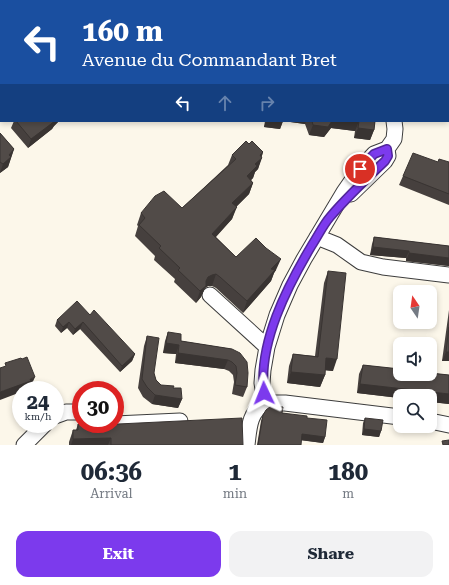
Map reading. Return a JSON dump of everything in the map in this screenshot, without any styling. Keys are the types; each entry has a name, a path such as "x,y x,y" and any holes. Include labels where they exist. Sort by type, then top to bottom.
{"street":[{"path":"265,402 262,383 267,347 277,315 290,285 329,218 354,190 385,161 388,156 387,149 394,139 394,122"},
{"path":"317,237 337,245 361,262 384,267 449,275"},
{"path":"210,295 267,347"},
{"path":"247,445 245,419 265,402 285,403 393,416"},
{"path":"124,424 197,420"},
{"path":"437,423 449,426"},
{"path":"24,445 36,433"}],"building":[{"path":"17,122 54,122 31,139"},
{"path":"312,122 331,122 328,127 313,125"},
{"path":"359,122 375,122 374,130 358,128"},
{"path":"0,133 14,149 9,155 11,157 3,164 0,162"},
{"path":"246,141 249,144 252,141 263,152 260,155 262,158 255,164 257,166 247,176 253,183 232,203 237,207 212,234 236,257 256,238 266,248 281,259 271,269 275,270 247,301 216,274 208,277 206,286 200,291 178,270 180,268 159,248 161,246 139,225 145,218 141,213 155,196 164,191 182,208 236,159 232,155"},
{"path":"413,153 438,162 439,159 449,162 449,194 403,176"},
{"path":"374,237 449,246 449,258 373,247"},
{"path":"328,271 346,273 337,359 326,358 325,375 291,372 293,354 318,357"},
{"path":"77,301 90,315 94,310 135,354 122,366 83,322 75,329 69,322 63,327 57,320"},
{"path":"449,327 449,352 446,352"},
{"path":"168,332 181,334 181,341 232,349 240,353 247,362 247,387 235,385 237,373 236,366 232,362 228,360 178,353 179,345 166,343"},
{"path":"147,336 159,338 154,373 156,380 161,385 181,388 182,399 155,395 142,379"},
{"path":"27,357 35,377 30,379 31,381 12,381 12,388 0,392 0,368 6,366 5,363 21,358"},
{"path":"363,365 393,368 393,381 437,381 437,374 449,375 449,394 437,393 437,389 404,389 360,384"},
{"path":"271,406 283,407 282,413 327,420 325,437 302,434 301,445 258,445 263,415"},
{"path":"242,418 243,445 111,445 111,438 73,439 73,433 124,433 124,424"},
{"path":"365,418 383,420 381,431 364,429"},
{"path":"449,440 449,445 443,445 442,441"}],"route":[{"path":"264,393 262,383 267,347 277,315 290,285 329,218 354,190 385,161 388,156 387,149 380,150 374,154 360,169"}]}
